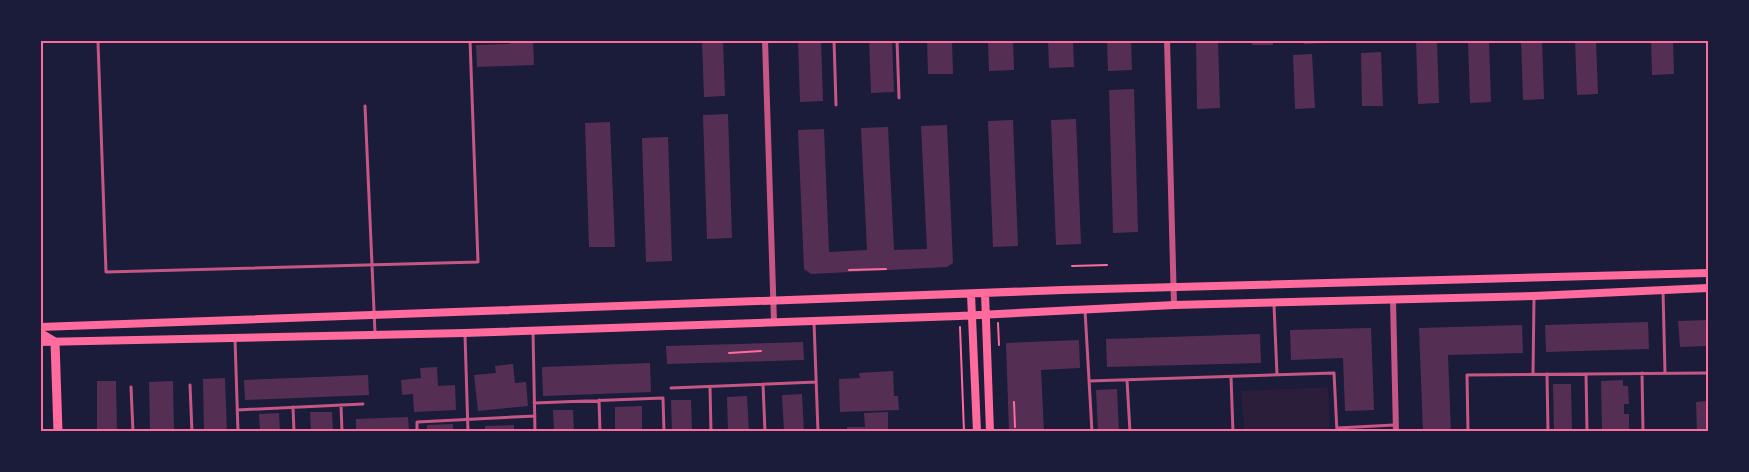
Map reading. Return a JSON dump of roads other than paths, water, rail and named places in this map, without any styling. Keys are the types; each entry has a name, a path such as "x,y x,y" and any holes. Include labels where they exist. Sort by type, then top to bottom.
{"main road":[{"path":"40,327 985,293 1708,273"},
{"path":"40,342 465,333 959,316 1174,305 1534,296 1708,288"},
{"path":"985,293 990,432"},
{"path":"971,294 977,432"},
{"path":"40,333 55,342"},
{"path":"55,342 58,432"}],"street":[{"path":"765,40 774,322"},
{"path":"1167,40 1174,305"},
{"path":"1393,300 1396,428"}],"lane":[{"path":"98,42 106,272 478,262 470,40"},
{"path":"834,40 836,105"},
{"path":"897,40 899,98"},
{"path":"366,106 375,335"},
{"path":"1663,290 1665,373"},
{"path":"1533,374 1534,296"},
{"path":"1274,303 1277,375"},
{"path":"1085,309 1092,432"},
{"path":"814,321 818,432"},
{"path":"533,330 535,432"},
{"path":"465,333 468,432"},
{"path":"235,338 238,432"},
{"path":"1089,381 1334,373 1337,430 1396,428"},
{"path":"1642,373 1643,432"},
{"path":"1468,432 1467,375 1708,373"},
{"path":"1547,374 1548,432"},
{"path":"1586,374 1587,432"},
{"path":"1231,377 1233,432"},
{"path":"1127,380 1130,432"},
{"path":"671,388 816,382"},
{"path":"763,384 765,432"},
{"path":"190,385 192,432"},
{"path":"131,387 133,432"},
{"path":"710,387 711,432"},
{"path":"534,403 663,398 664,432"},
{"path":"599,400 600,432"},
{"path":"237,410 363,404"},
{"path":"341,405 342,432"},
{"path":"293,407 294,432"},
{"path":"417,432 417,422 535,416"}]}
